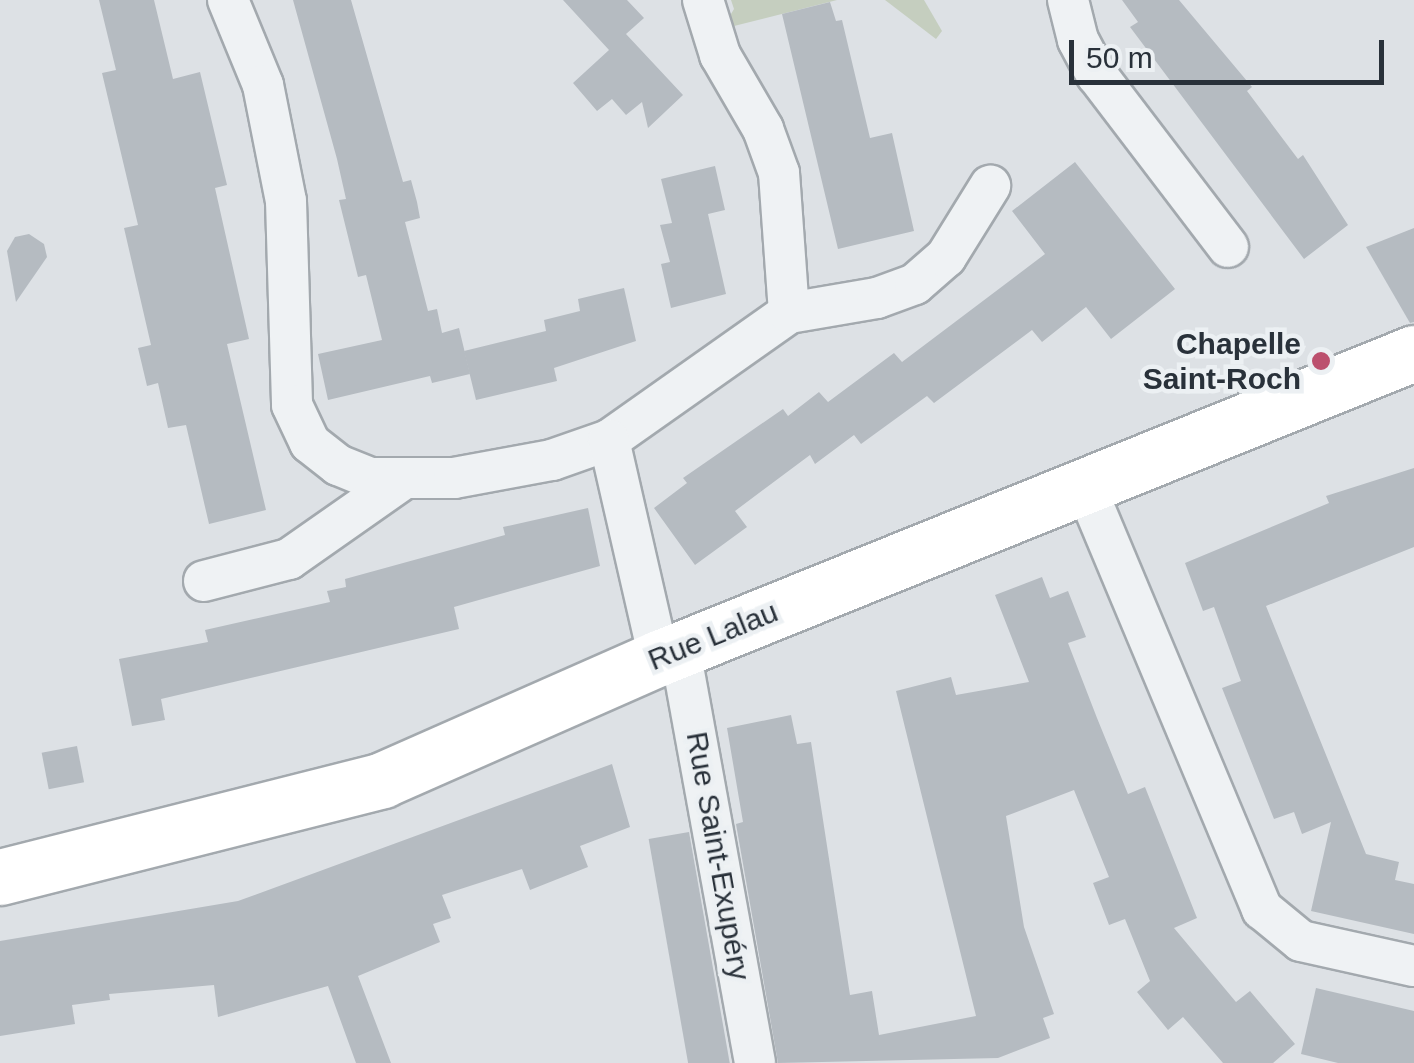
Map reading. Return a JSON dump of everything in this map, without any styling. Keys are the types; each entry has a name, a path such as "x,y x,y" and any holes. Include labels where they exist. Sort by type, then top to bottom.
{"main road":[{"name":"Rue Lalau","path":"0,877 348,792 670,654 1414,353"}],"street":[{"path":"228,0 263,85 286,201 292,405 310,443 338,465 399,482 523,466 609,440 789,313 877,298 915,284 946,258 990,186"},
{"path":"703,0 720,55 775,160 786,220 789,313"},
{"path":"1068,0 1097,75 1228,247"},
{"name":"Rue Saint-Exupéry","path":"609,440 670,654 755,1063"},
{"path":"204,581 288,560 399,482"},
{"path":"1085,486 1262,909 1301,941 1414,966"}],"green space":[{"path":"731,0 837,0 722,29 734,9"},
{"path":"885,0 924,0 942,31 936,39"}],"building":[{"path":"99,0 154,0 173,79 200,72 227,185 215,188 249,339 227,344 266,510 209,524 186,425 168,428 158,383 147,386 138,348 151,345 124,228 138,225 102,73 116,70"},
{"path":"293,0 351,0 403,182 411,180 417,202 420,218 405,222 428,311 437,309 442,333 459,328 470,374 432,383 430,376 328,400 318,354 382,340 366,275 358,277 339,200 346,199 337,159"},
{"path":"563,0 627,0 644,18 626,34 683,95 648,128 642,102 626,115 612,99 597,111 573,83 609,50"},
{"path":"1122,0 1179,0 1252,87 1247,91 1298,159 1303,155 1348,225 1304,259 1130,27 1138,22"},
{"path":"830,2 836,21 842,20 870,138 892,133 914,231 838,249 782,14"},
{"path":"1075,162 1175,289 1111,339 1086,307 1042,342 1032,330 934,403 927,396 861,444 854,435 815,464 810,455 735,511 747,527 695,565 654,508 687,483 683,478 783,409 788,416 819,392 828,402 894,353 902,362 1045,254 1012,211"},
{"path":"715,166 725,210 708,214 726,294 671,308 661,264 670,262 660,225 672,223 661,179"},
{"path":"1414,228 1414,322 1410,323 1366,247"},
{"path":"29,234 44,244 47,257 16,302 7,251 15,237"},
{"path":"624,288 636,341 554,368 557,381 476,400 464,351 546,331 544,320 580,311 578,299"},
{"path":"1414,468 1414,547 1266,606 1366,854 1399,862 1395,880 1414,884 1414,934 1311,911 1331,822 1302,834 1294,812 1274,819 1222,688 1241,681 1214,607 1203,611 1185,563 1329,503 1326,496"},
{"path":"588,508 600,566 454,607 459,629 161,699 165,720 132,726 119,659 208,642 205,630 330,602 327,591 346,587 345,579 505,535 503,527"},
{"path":"1042,577 1050,598 1068,591 1086,637 1068,643 1097,718 1128,794 1145,787 1197,918 1174,928 1236,1002 1250,991 1295,1044 1273,1063 1223,1063 1183,1017 1168,1030 1137,992 1150,981 1125,919 1109,925 1093,883 1109,877 1074,790 1006,816 1024,927 1054,1014 1043,1018 1050,1038 998,1058 778,1063 736,824 743,822 727,728 791,715 797,744 811,742 850,995 872,991 879,1035 976,1016 896,691 951,677 956,695 1029,682 995,595"},
{"path":"77,746 84,782 49,789 42,753"},
{"path":"612,764 630,827 580,846 588,867 530,890 522,869 442,895 451,918 433,924 440,942 358,976 391,1063 356,1063 328,986 218,1017 214,985 109,994 110,1000 72,1005 75,1024 0,1036 0,941 238,901"},
{"path":"689,832 730,1063 688,1063 649,839"},
{"path":"1316,988 1414,1011 1414,1063 1338,1063 1301,1054"}],"place":[{"name":"Chapelle Saint-Roch","path":"1321,361"}]}
